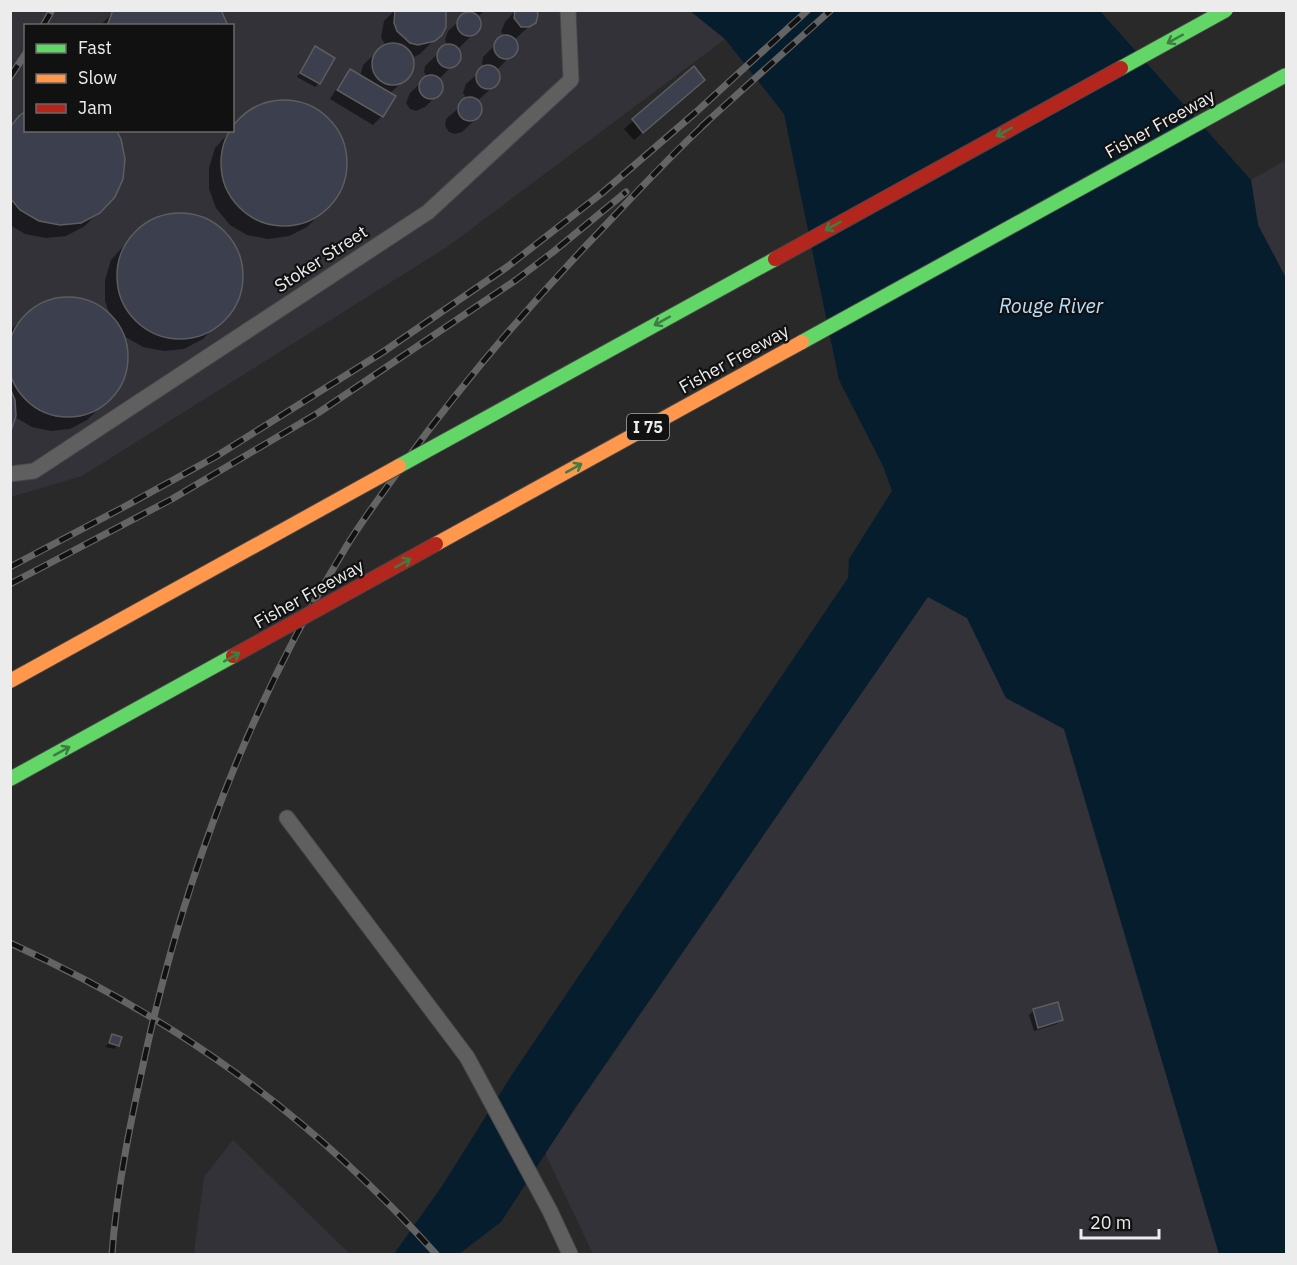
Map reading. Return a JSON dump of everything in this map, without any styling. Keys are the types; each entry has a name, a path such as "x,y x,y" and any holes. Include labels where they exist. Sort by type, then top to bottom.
{"highway":[{"path":"10,681 1226,10"},
{"name":"Fisher Freeway","path":"10,779 1287,75"}],"lane":[{"name":"Stoker Street","path":"10,474 34,471 428,212 571,80 567,10"},
{"path":"287,818 466,1056 534,1181 570,1254"}],"shaded area":[{"path":"690,10 725,39 447,247 82,476 11,497 11,11"},
{"path":"1286,160 1286,278 1258,225 1251,180"},
{"path":"928,596 967,618 1006,698 1064,729 1219,1254 593,1254 545,1153"},
{"path":"233,1140 350,1254 194,1254 204,1177"}],"water":[{"name":"Rouge River","path":"690,11 1100,11 1251,180 1258,225 1286,278 1286,1254 1219,1254 1064,729 1006,698 967,618 928,597 573,1111 501,1222 459,1254 394,1254 442,1186 513,1073 848,578 849,559 892,491 883,466 839,380 784,114 725,39"}],"building":[{"path":"113,10 221,10 227,24 108,24"},
{"path":"395,10 446,10 446,27 435,41 418,45 410,43 397,31 394,23"},
{"path":"515,10 537,10 536,23 529,27 521,27 514,18"},
{"path":"469,12 474,13 480,19 480,29 474,35 469,36 464,35 458,29 457,24 458,19 464,13"},
{"path":"506,35 511,36 517,42 517,52 511,58 506,59 501,58 495,52 494,47 495,42 501,36"},
{"path":"393,43 401,44 408,49 413,56 413,72 408,79 401,84 393,85 385,84 378,79 373,72 372,64 373,56 378,49 385,44"},
{"path":"449,44 454,45 460,51 460,61 454,67 449,68 444,67 438,61 437,56 438,51 444,45"},
{"path":"315,46 335,58 320,84 300,73"},
{"path":"488,65 493,66 499,72 499,82 493,88 488,89 483,88 477,82 476,77 477,72 483,66"},
{"path":"694,66 705,80 643,133 632,119"},
{"path":"350,69 396,96 383,117 337,90"},
{"path":"431,75 436,76 442,82 442,92 436,98 431,99 426,98 420,92 419,87 420,82 426,76"},
{"path":"470,97 475,98 481,104 481,114 475,120 470,121 465,120 459,114 458,109 459,104 465,98"},
{"path":"284,100 308,105 319,111 336,128 347,163 345,175 336,198 319,215 308,221 284,226 260,221 240,207 226,187 221,163 226,139 230,132 234,132 234,126 240,119 260,105"},
{"path":"24,112 24,132 117,132 125,159 123,179 115,197 100,213 81,223 60,225 39,221 20,210 10,198 10,127"},
{"path":"180,213 204,218 224,232 238,252 243,276 238,300 224,320 204,334 180,339 156,334 136,320 122,300 117,276 122,252 136,232 156,218"},
{"path":"68,297 91,301 111,314 124,334 128,357 124,380 111,400 91,413 68,417 45,413 25,400 12,380 8,357 12,334 25,314 45,301"},
{"path":"10,388 15,400 16,416 10,434"},
{"path":"1058,1002 1063,1020 1038,1028 1033,1009"},
{"path":"112,1034 122,1037 119,1046 109,1043"}],"railway":[{"path":"44,24 52,10"},
{"path":"10,567 215,457 383,352 507,267 602,193 695,113 808,10"},
{"path":"701,127 831,10"},
{"path":"10,77 24,56"},
{"path":"112,1254 121,1176 136,1098 181,917 202,852 252,727 312,606 366,516 473,374 574,258 707,122"},
{"path":"10,584 172,499 318,413 516,280 626,192"},
{"path":"10,943 72,973 130,1005 186,1039 240,1076 341,1158 436,1254"}],"traffic: fast":[{"path":"1121,68 1226,10"},
{"path":"802,342 1286,75"},
{"path":"399,466 775,259"},
{"path":"10,779 233,656"}],"traffic: slow":[{"path":"436,544 802,342"},
{"path":"10,681 399,466"}],"traffic: jam":[{"path":"775,259 1121,68"},
{"path":"233,656 436,544"}]}
